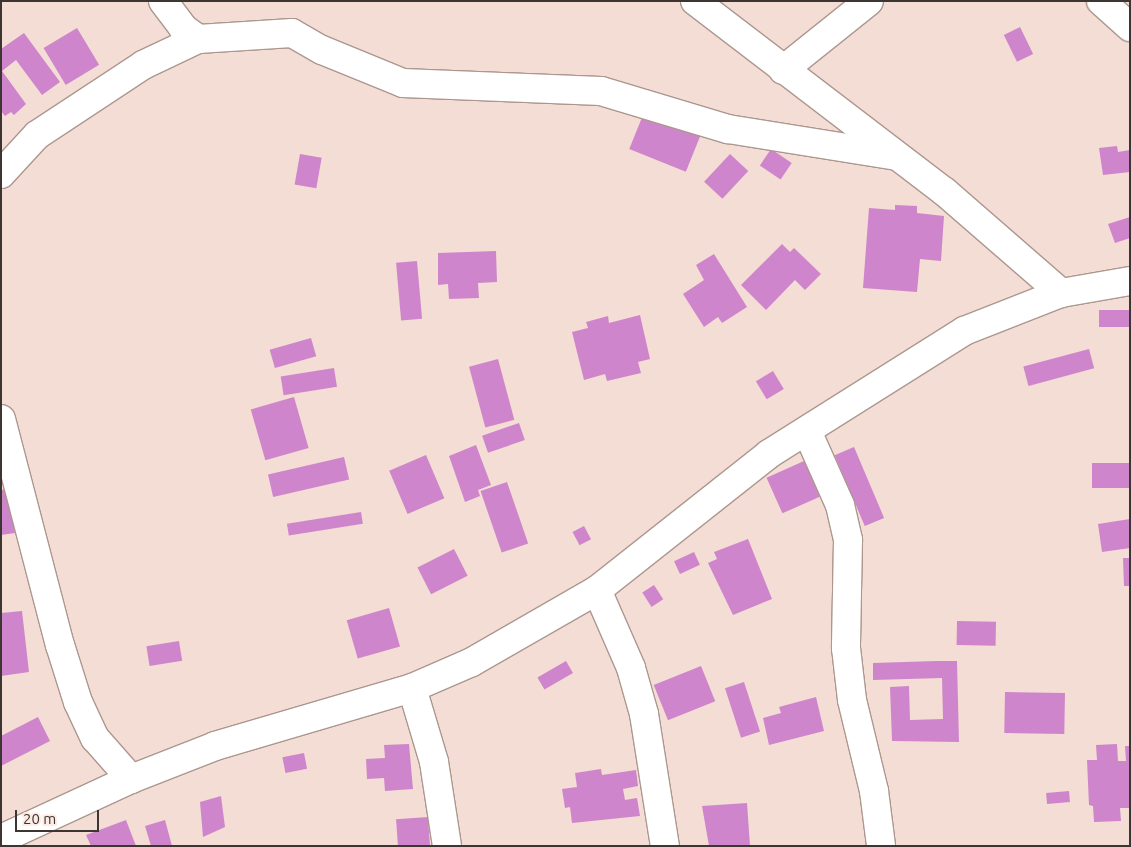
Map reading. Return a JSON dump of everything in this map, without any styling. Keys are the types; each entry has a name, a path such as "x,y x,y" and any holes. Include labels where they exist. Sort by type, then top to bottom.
{"street":[{"path":"163,1 183,28 198,39"},
{"path":"695,1 945,192 1061,293"},
{"path":"783,70 869,1"},
{"path":"1101,1 1130,26"},
{"path":"1,174 37,135 143,65 198,39 292,33 322,50 403,83 601,91 728,129 897,156"},
{"path":"1,839 131,778 216,746 412,688 472,662 597,590 769,454 964,331 1061,293 1130,281"},
{"path":"1,420 60,645 78,702 96,738 131,778"},
{"path":"808,431 840,505 848,540 846,648 851,691 874,791 881,846"},
{"path":"597,590 631,668 644,714 665,846"},
{"path":"412,688 434,762 447,846"}],"building":[{"path":"1020,27 1033,54 1017,62 1004,35"},
{"path":"77,28 99,65 66,85 44,48"},
{"path":"24,33 60,82 42,95 16,60 2,71 26,104 14,115 11,112 5,116 1,111 1,49"},
{"path":"645,110 702,133 686,172 629,149"},
{"path":"1117,146 1118,152 1130,150 1130,172 1103,175 1099,148"},
{"path":"771,149 792,163 781,180 760,166"},
{"path":"300,154 322,158 316,188 295,185"},
{"path":"730,154 748,171 722,199 704,182"},
{"path":"895,205 917,206 917,213 944,216 941,261 920,259 917,292 863,288 869,208 895,210"},
{"path":"1130,217 1130,238 1115,243 1108,224"},
{"path":"782,244 790,252 794,248 821,274 805,290 795,280 766,310 741,285"},
{"path":"496,251 497,282 478,283 479,298 449,299 448,284 438,285 438,253"},
{"path":"714,254 747,307 722,323 718,317 704,327 683,294 704,280 696,265"},
{"path":"417,261 422,319 401,321 396,263"},
{"path":"1099,310 1130,310 1130,327 1099,327"},
{"path":"640,315 650,359 638,362 641,373 607,381 605,374 584,380 572,332 588,328 586,322 608,316 609,323"},
{"path":"311,338 316,356 275,368 270,350"},
{"path":"1089,349 1094,368 1028,386 1023,367"},
{"path":"498,359 514,420 485,428 469,367"},
{"path":"334,368 337,387 284,395 281,376"},
{"path":"773,371 784,389 767,399 756,381"},
{"path":"294,397 309,448 265,460 251,409"},
{"path":"519,423 525,440 488,453 482,436"},
{"path":"476,445 491,485 478,490 480,496 465,502 449,456"},
{"path":"854,447 884,518 865,526 835,455"},
{"path":"426,455 444,498 408,514 389,471"},
{"path":"344,457 349,479 273,497 268,475"},
{"path":"804,461 820,497 782,513 767,478"},
{"path":"1092,463 1130,463 1130,488 1092,488"},
{"path":"507,482 528,543 502,553 481,491"},
{"path":"9,489 15,533 1,535 1,490"},
{"path":"361,512 363,524 289,536 287,524"},
{"path":"1130,519 1130,548 1102,552 1098,524"},
{"path":"584,526 591,539 580,545 573,532"},
{"path":"748,539 772,599 733,615 708,563 717,559 714,552"},
{"path":"454,549 468,576 431,594 417,568"},
{"path":"694,552 700,565 680,574 674,561"},
{"path":"1123,558 1130,558 1130,586 1124,586"},
{"path":"654,585 663,599 652,607 642,593"},
{"path":"389,608 400,646 358,659 347,620"},
{"path":"22,611 29,672 1,676 1,613"},
{"path":"957,621 996,622 996,646 957,645"},
{"path":"179,641 182,661 150,666 146,646"},
{"path":"566,661 573,673 544,690 537,678"},
{"path":"957,661 959,742 892,741 890,687 909,686 910,720 943,719 942,678 873,680 873,663"},
{"path":"701,666 715,701 668,720 654,685"},
{"path":"744,682 760,731 741,738 725,688"},
{"path":"1005,692 1065,693 1064,734 1004,733"},
{"path":"816,697 824,731 769,745 763,718 781,713 779,707"},
{"path":"38,717 50,741 1,766 1,736"},
{"path":"409,744 413,789 385,791 384,778 367,779 366,759 385,758 384,745"},
{"path":"1117,744 1118,761 1126,761 1125,746 1130,746 1130,808 1120,808 1121,821 1094,822 1093,806 1089,805 1087,760 1097,760 1096,745"},
{"path":"304,753 307,769 285,773 282,757"},
{"path":"601,769 602,775 636,770 638,786 623,789 625,800 637,798 640,816 572,823 570,807 565,808 562,789 577,787 575,773"},
{"path":"1069,791 1070,802 1047,804 1046,793"},
{"path":"221,796 225,827 203,837 200,802"},
{"path":"747,803 750,846 709,846 702,806"},
{"path":"428,817 430,846 398,846 396,819"},
{"path":"126,820 136,846 91,846 86,835"},
{"path":"165,820 172,846 151,846 145,826"}]}
